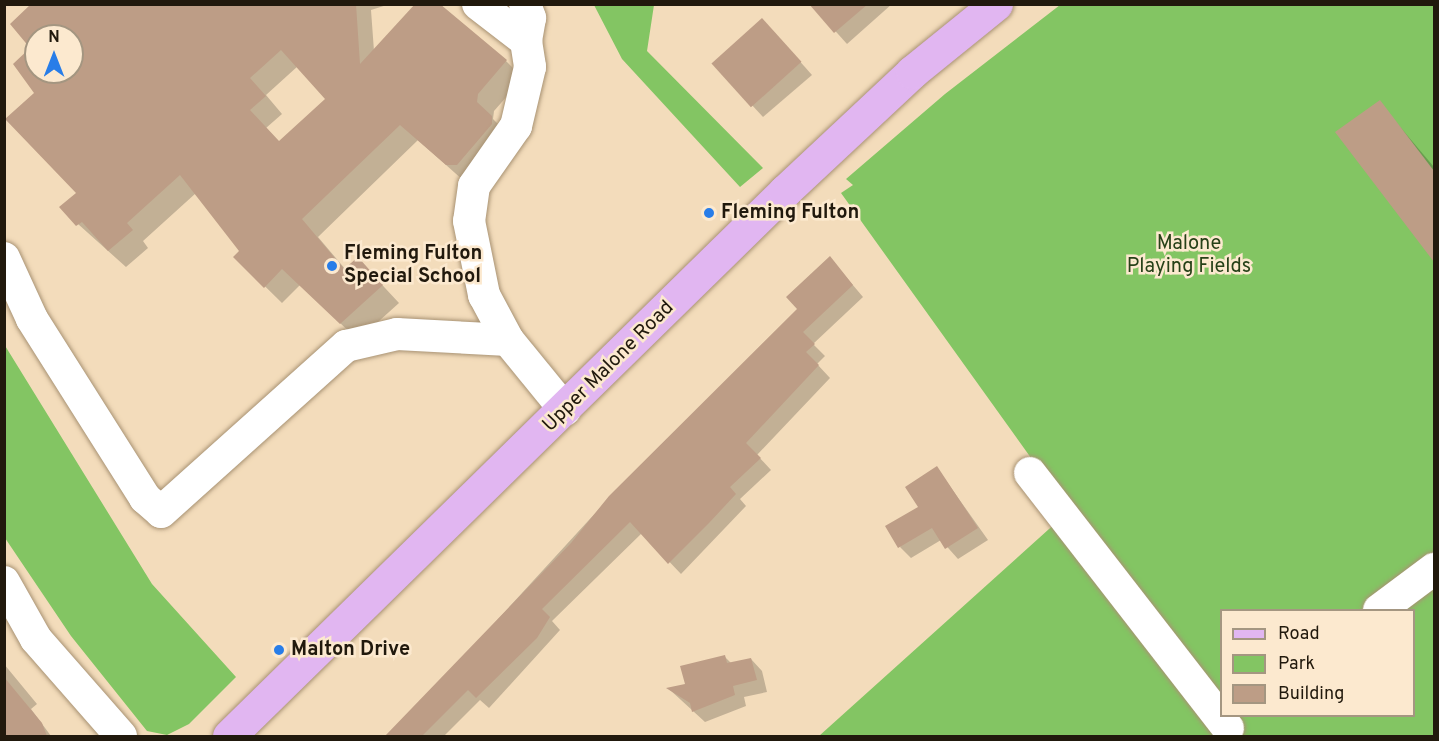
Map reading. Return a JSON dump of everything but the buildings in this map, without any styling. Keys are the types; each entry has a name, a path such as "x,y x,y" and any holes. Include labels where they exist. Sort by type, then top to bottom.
{"main road":[{"name":"Upper Malone Road","path":"229,736 565,410 785,191 912,72 996,4"}],"street":[{"path":"478,4 525,40"},
{"path":"525,4 530,18 525,40 530,67 516,126 474,186 469,221 484,295 508,340 565,410"},
{"path":"4,258 32,319 145,498 162,512 346,346 397,334 508,340"},
{"path":"1030,473 1220,714"},
{"path":"1380,609 1434,569"},
{"path":"4,582 36,639 121,736"}],"green space":[{"path":"594,5 654,5 647,51 763,168 740,187 622,59"},
{"name":"Malone Playing Fields","path":"1060,5 1434,5 1434,736 819,736 1069,511 841,193 853,185 846,179 945,94"},
{"path":"4,344 152,584 236,677 189,724 167,735 147,731 71,636 5,538"}],"place":[{"name":"Fleming Fulton","path":"709,213"},
{"name":"Fleming Fulton Special School","path":"332,266"},
{"name":"Malton Drive","path":"279,650"}]}
